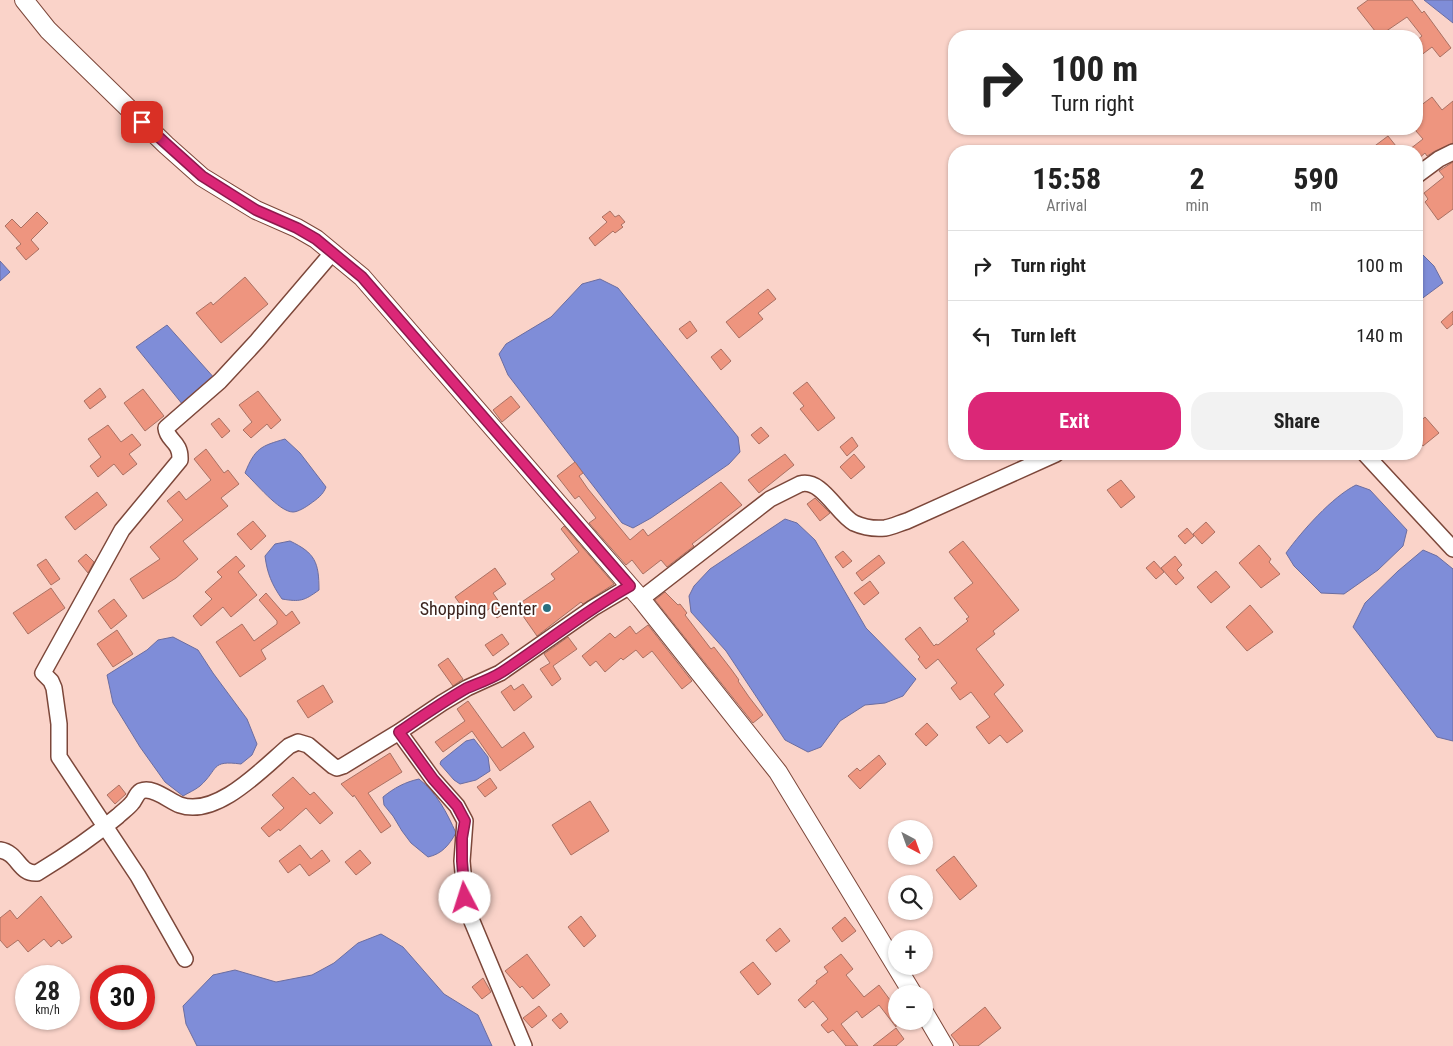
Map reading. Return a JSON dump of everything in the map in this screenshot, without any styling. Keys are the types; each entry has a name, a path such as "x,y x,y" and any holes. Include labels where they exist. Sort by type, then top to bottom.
{"street":[{"path":"24,0 48,30 166,145 202,176 256,210 297,228 316,239 362,277 641,599 778,772 908,985"},
{"path":"1423,171 1453,152"},
{"path":"185,959 138,876 59,757 59,724 54,688 51,681 43,673 122,530 180,460 179,447 167,433 166,428 220,382 264,334 333,252"},
{"path":"641,599 770,499 800,484 805,483 816,486 853,522 868,527 885,528 907,521 1043,460"},
{"path":"1371,460 1453,549"},
{"path":"0,850 12,854 26,872 31,874 37,873 132,804 137,794 141,791 148,790 181,806 197,807 211,804 234,791 289,746 298,742 308,745 318,755 337,768 343,766 442,703 500,673 593,608 630,586"},
{"path":"399,732 433,779 457,806 465,821 462,838 462,861 466,907 524,1046"},
{"path":"933,1027 944,1046"}],"water":[{"path":"1424,0 1453,0 1453,23"},
{"path":"1423,255 1434,266 1443,283 1423,298"},
{"path":"0,261 10,272 0,281"},
{"path":"600,279 618,288 738,437 740,452 729,464 651,518 633,528 622,523 611,509 508,375 499,354 506,344 551,317 582,284"},
{"path":"167,325 216,380 183,405 136,347"},
{"path":"285,439 300,453 326,487 317,499 295,512 287,511 274,502 245,473 252,458 260,449"},
{"path":"1356,485 1370,490 1407,530 1403,546 1378,570 1344,594 1321,593 1294,566 1286,553 1300,535 1328,506"},
{"path":"785,519 797,523 815,540 866,628 916,679 903,696 885,703 865,705 840,721 821,747 808,752 785,740 726,651 691,612 689,596 694,586 710,569"},
{"path":"290,541 310,554 318,572 319,590 302,600 282,599 270,579 266,562 265,556 275,544"},
{"path":"1423,550 1437,556 1453,569 1453,741 1437,737 1353,627 1365,603"},
{"path":"173,637 198,650 247,719 257,744 252,755 241,764 224,763 219,765 200,786 183,796 165,782 140,747 113,703 107,675 147,650 158,640"},
{"path":"474,739 488,757 490,771 476,780 460,784 440,764 441,761 466,741"},
{"path":"419,779 436,797 456,833 445,848 437,854 428,857 411,843 402,831 384,805 383,797 400,786"},
{"path":"381,934 403,947 444,994 478,1015 492,1046 197,1046 186,1024 183,1006 213,975 235,970 276,982 312,975 334,963 358,943"}],"building":[{"path":"1368,0 1412,0 1422,13 1424,11 1451,48 1440,57 1432,47 1423,54 1423,30 1417,30 1407,17 1388,30 1374,30 1357,8"},
{"path":"1432,97 1442,110 1453,101 1453,143 1427,156 1425,153 1423,155 1423,145 1415,145 1423,139 1420,135 1423,135 1423,104"},
{"path":"1388,136 1395,145 1376,145"},
{"path":"1453,162 1453,209 1438,220 1425,202 1428,199 1424,193 1444,177 1439,171"},
{"path":"610,211 615,217 619,215 625,222 621,225 623,227 615,233 613,231 595,246 589,238 607,222 602,217"},
{"path":"37,212 48,223 31,240 39,249 26,260 16,248 21,244 5,226 12,219 21,228"},
{"path":"245,277 268,304 221,343 196,313 211,302 213,305"},
{"path":"768,289 776,299 758,313 763,319 739,338 726,322"},
{"path":"1453,311 1453,324 1447,329 1441,322"},
{"path":"690,321 697,331 687,339 679,329"},
{"path":"721,349 731,361 721,370 711,357"},
{"path":"807,382 835,418 818,431 800,409 804,406 793,393"},
{"path":"100,388 106,397 90,409 84,401"},
{"path":"143,389 164,416 145,431 124,403"},
{"path":"258,391 281,420 271,429 267,424 251,438 243,430 252,422 239,405"},
{"path":"511,396 520,407 502,422 493,410"},
{"path":"1425,417 1439,433 1423,446 1423,419"},
{"path":"219,418 230,431 222,438 211,424"},
{"path":"108,425 121,442 132,434 141,445 129,454 137,464 123,475 114,464 98,477 90,466 101,457 88,439"},
{"path":"761,427 769,436 759,444 751,435"},
{"path":"852,437 858,446 847,456 840,447"},
{"path":"206,449 224,473 228,470 239,484 221,498 228,506 183,541 198,559 176,578 143,599 130,579 160,559 150,547 183,520 167,501 179,491 186,500 211,480 194,459"},
{"path":"785,454 794,465 759,493 748,480"},
{"path":"854,454 865,467 851,479 840,467"},
{"path":"575,462 583,473 579,476 588,489 630,540 643,529 648,536 721,482 742,505 692,544 694,546 667,567 661,560 643,574 632,560 626,565 589,523 596,518 579,496 575,499 557,476"},
{"path":"1121,480 1135,497 1121,508 1107,490"},
{"path":"97,492 107,505 75,530 65,517"},
{"path":"815,498 830,513 820,521 807,504"},
{"path":"253,521 266,536 251,550 237,534"},
{"path":"1206,522 1215,532 1202,544 1193,534"},
{"path":"564,526 614,584 583,604 581,602 537,636 516,606 555,579 551,574 579,552 561,529"},
{"path":"1187,528 1194,536 1185,544 1178,536"},
{"path":"963,541 1019,610 993,631 995,634 976,649 1004,685 994,694 1023,731 1007,743 1000,735 989,744 976,727 990,717 971,692 960,700 951,688 957,683 938,659 926,669 918,659 920,657 905,639 920,627 934,646 938,645 968,621 966,619 969,617 954,598 973,583 949,552"},
{"path":"1259,545 1271,559 1269,562 1280,574 1261,588 1239,563"},
{"path":"843,551 852,561 843,568 835,557"},
{"path":"86,554 94,562 88,573 78,561"},
{"path":"879,555 885,563 862,581 856,573"},
{"path":"236,556 245,566 238,572 257,595 231,617 223,607 201,626 193,616 212,599 205,592 222,577 217,572"},
{"path":"1175,556 1182,565 1177,570 1184,578 1176,585 1161,568"},
{"path":"46,559 60,579 51,585 37,565"},
{"path":"1154,561 1164,572 1156,579 1146,568"},
{"path":"495,568 506,584 493,593 506,612 497,618 490,608 480,616 473,606 466,612 455,597"},
{"path":"1216,571 1230,587 1211,603 1197,587"},
{"path":"870,581 879,593 864,605 854,593"},
{"path":"51,588 65,608 28,634 13,613"},
{"path":"665,592 678,605 680,604 687,613 685,615 711,649 714,647 763,715 753,723 655,600"},
{"path":"266,593 286,616 292,611 300,623 261,650 266,659 240,677 216,642 242,624 254,641 277,624 277,621 259,600"},
{"path":"114,599 127,616 111,629 98,611"},
{"path":"1250,605 1273,632 1247,651 1226,627"},
{"path":"648,625 692,681 682,689 652,651 643,658 636,650 623,660 621,658 605,672 596,661 590,666 582,656 610,633 615,638 630,626 636,634"},
{"path":"117,630 133,654 113,667 97,644"},
{"path":"502,634 509,644 493,656 485,645"},
{"path":"568,637 577,649 553,666 561,679 552,686 540,669 550,663 544,654"},
{"path":"448,658 463,679 453,686 438,665"},
{"path":"523,684 532,697 514,711 501,692 511,685 514,690"},
{"path":"323,685 333,702 308,718 297,701"},
{"path":"468,701 502,748 524,732 534,747 500,771 472,731 443,752 435,742 465,721 457,709"},
{"path":"927,723 938,735 926,746 915,734"},
{"path":"390,753 402,772 368,793 391,826 381,833 354,795 353,797 341,784"},
{"path":"879,755 886,764 860,789 848,776 857,768 860,771"},
{"path":"293,777 310,795 314,792 333,813 320,824 306,808 280,831 279,829 269,837 261,828 284,808 272,795"},
{"path":"490,778 497,788 485,797 477,787"},
{"path":"119,785 126,794 115,804 107,795"},
{"path":"590,801 609,831 571,855 552,825"},
{"path":"300,845 311,859 322,850 330,861 309,876 300,864 288,873 279,861"},
{"path":"360,850 371,863 356,875 345,862"},
{"path":"954,856 977,886 960,900 936,870"},
{"path":"41,896 72,937 62,944 59,940 51,947 44,939 28,952 18,940 7,948 0,940 0,918 10,910 17,919"},
{"path":"581,916 596,936 584,947 568,927"},
{"path":"845,917 856,931 842,942 832,928"},
{"path":"780,928 790,941 776,952 766,940"},
{"path":"527,954 550,985 533,999 505,971"},
{"path":"841,954 853,969 846,975 864,997 879,985 888,997 888,1017 879,1005 862,1018 857,1011 841,1024 858,1046 846,1046 833,1030 828,1033 821,1025 828,1019 813,1001 805,1008 798,1000 817,983 816,981 828,972 824,967"},
{"path":"753,962 771,984 758,995 740,972"},
{"path":"483,978 491,992 482,999 472,987"},
{"path":"539,1006 547,1016 532,1028 523,1018"},
{"path":"985,1007 1001,1028 978,1046 960,1046 951,1035"},
{"path":"561,1013 568,1022 560,1029 552,1020"},
{"path":"893,1030 897,1030 904,1039 896,1046 873,1046"}],"place":[{"name":"Shopping Center","path":"547,608"}],"route":[{"path":"142,122 202,176 256,210 297,228 316,239 362,277 630,586 593,608 500,673 442,703 399,732 433,779 457,806 465,821 462,838 462,861 465,898"}]}
